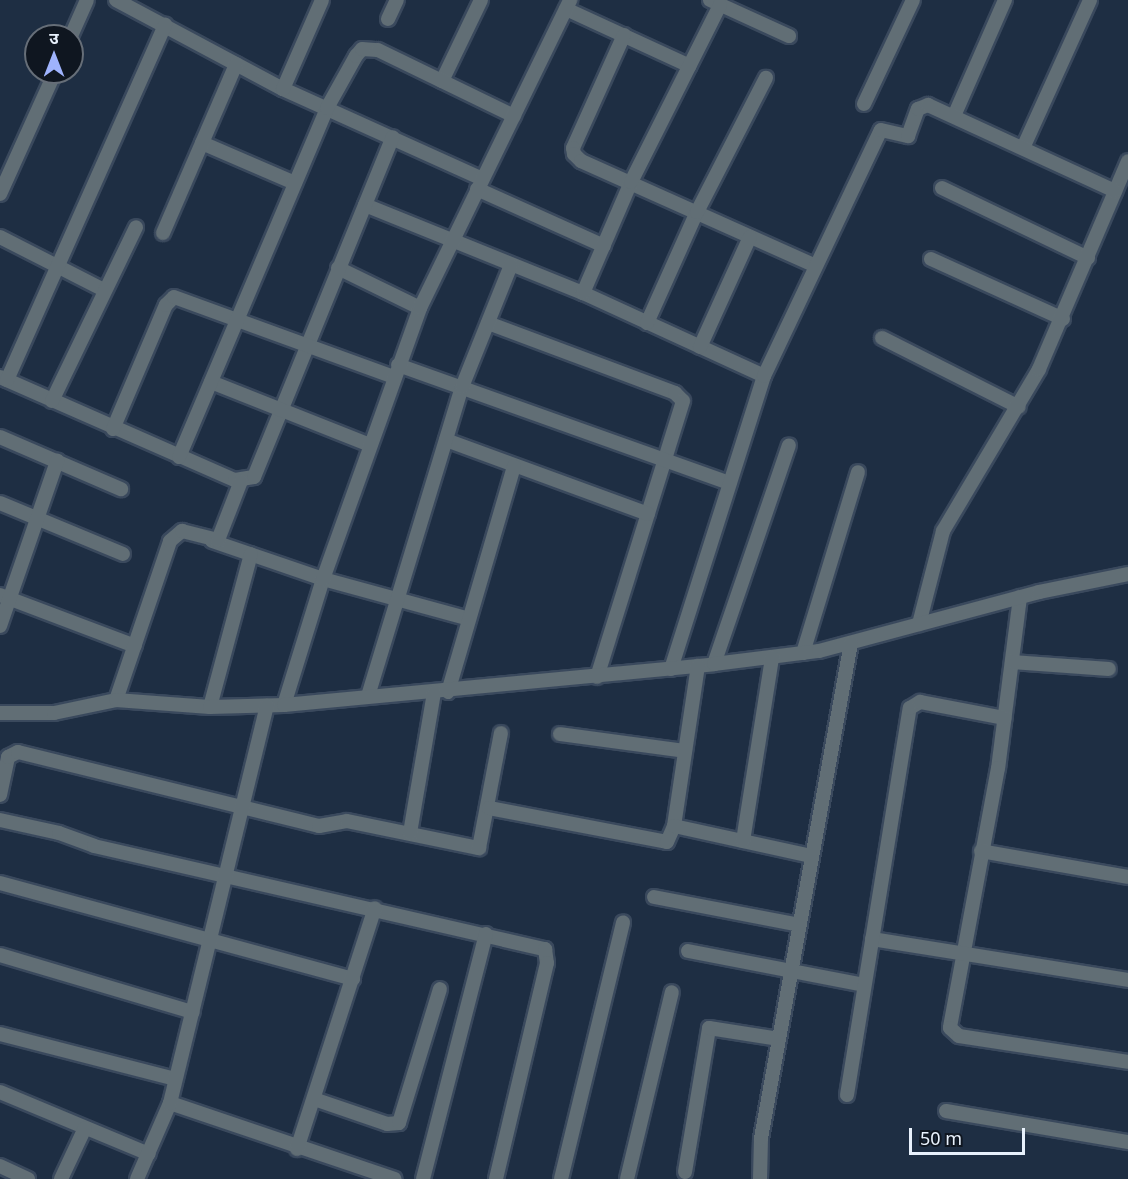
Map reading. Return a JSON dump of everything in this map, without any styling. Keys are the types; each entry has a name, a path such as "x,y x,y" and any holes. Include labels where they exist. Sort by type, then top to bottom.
{"street":[{"path":"76,24 87,0"},
{"path":"116,0 283,89 393,137 480,184 604,246"},
{"path":"283,89 322,0"},
{"path":"388,19 397,0"},
{"path":"442,81 482,0"},
{"path":"864,104 913,0"},
{"path":"954,116 1005,0"},
{"path":"1023,148 1090,0"},
{"path":"584,293 631,182 690,66 715,2 789,36"},
{"path":"284,705 323,579 420,308 568,5 690,66"},
{"path":"165,25 59,264 4,379 179,457 241,481 254,477 393,137"},
{"path":"624,35 573,148 581,161 816,266"},
{"path":"179,457 327,108 362,49 378,50 514,116"},
{"path":"163,233 236,64"},
{"path":"647,323 697,213 766,78"},
{"path":"0,194 50,84"},
{"path":"671,669 764,375 881,130 908,136 922,105 954,116 1023,148 1121,187"},
{"path":"202,143 295,183"},
{"path":"920,624 943,531 1019,407 1063,319 1121,187 1128,161"},
{"path":"942,188 1088,258"},
{"path":"365,205 584,293 764,375"},
{"path":"52,401 136,227"},
{"path":"0,237 59,264 104,290"},
{"path":"700,347 750,237"},
{"path":"931,260 1063,319"},
{"path":"368,696 462,387 512,265"},
{"path":"338,268 420,308"},
{"path":"113,429 169,300 180,298 307,344 396,371 462,387 730,483"},
{"path":"488,323 680,395 682,406 597,677"},
{"path":"882,338 1019,407"},
{"path":"211,382 370,445"},
{"path":"0,436 121,489"},
{"path":"446,440 648,514"},
{"path":"714,664 789,445"},
{"path":"0,626 5,597 39,518 57,461"},
{"path":"410,834 441,692 469,619 514,466"},
{"path":"803,653 858,472"},
{"path":"212,541 222,534 241,481"},
{"path":"0,503 123,554"},
{"path":"116,700 175,533 182,531 323,579 469,619"},
{"path":"210,707 251,554"},
{"path":"0,713 54,713 116,700 210,707 284,705 597,677 772,657 851,643 1020,597 1128,574"},
{"path":"5,597 135,646"},
{"path":"1020,597 1005,718 952,1033 1128,1062"},
{"path":"760,1179 761,1138 851,643"},
{"path":"742,841 772,657"},
{"path":"1012,662 1109,669"},
{"path":"489,808 667,842 674,826 698,666"},
{"path":"847,1095 910,708 920,702 1005,718"},
{"path":"137,1179 170,1103 267,706"},
{"path":"0,795 8,758 18,752 323,826 341,820 479,848 489,808 501,733"},
{"path":"560,734 685,751"},
{"path":"0,820 66,835 94,846 538,946 547,956 496,1179"},
{"path":"674,826 812,856"},
{"path":"981,851 1128,877"},
{"path":"0,883 209,942 353,979"},
{"path":"654,897 799,925"},
{"path":"297,1149 375,908"},
{"path":"561,1179 623,922"},
{"path":"423,1179 486,934"},
{"path":"872,939 1128,980"},
{"path":"688,951 864,985"},
{"path":"0,955 193,1012"},
{"path":"314,1099 387,1124 399,1123 440,989"},
{"path":"627,1179 672,992"},
{"path":"685,1172 709,1028 778,1039"},
{"path":"0,1034 175,1079"},
{"path":"0,1092 149,1154"},
{"path":"170,1103 297,1149 394,1179"},
{"path":"945,1111 1128,1142"},
{"path":"61,1179 85,1128"},
{"path":"0,1166 28,1179"}]}
